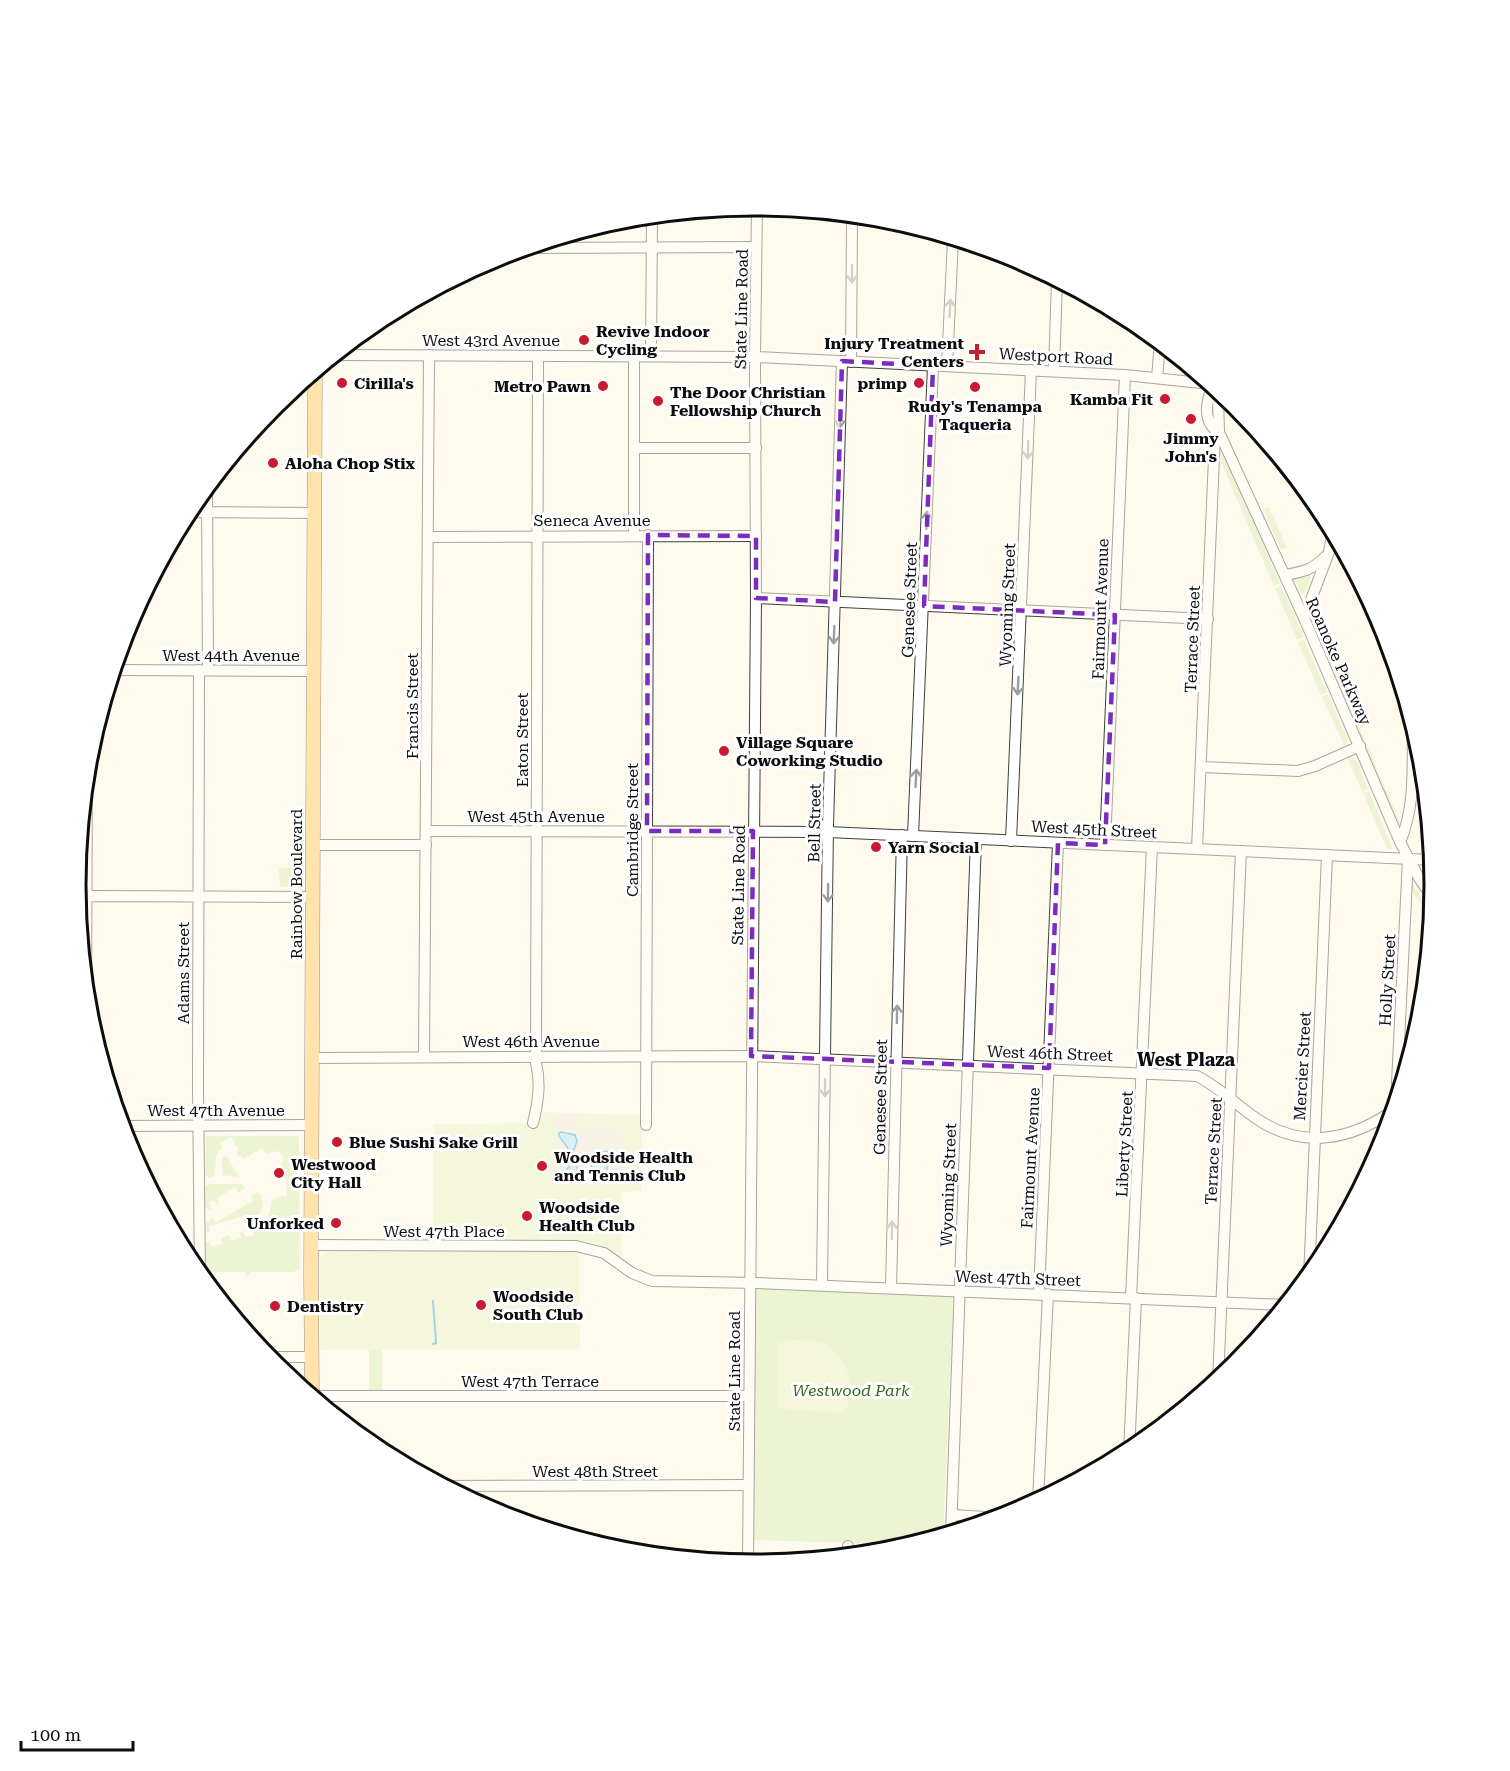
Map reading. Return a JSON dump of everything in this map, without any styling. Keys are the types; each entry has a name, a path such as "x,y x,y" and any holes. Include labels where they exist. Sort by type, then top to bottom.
{"main road":[{"name":"Rainbow Boulevard","path":"312,1387 315,381"}],"street":[{"name":"State Line Road","path":"748,1555 757,216"},
{"name":"Bell Street","path":"822,1286 828,832 835,602 852,224"},
{"path":"651,356 652,225"},
{"path":"558,246 756,247"},
{"path":"947,366 954,247"},
{"path":"1054,371 1057,288"},
{"path":"1157,378 1159,351"},
{"name":"West 43rd Avenue","path":"346,355 755,357"},
{"name":"Francis Street","path":"424,1057 429,355"},
{"name":"Eaton Street","path":"533,1123 539,1091 536,1056 538,356"},
{"path":"634,356 634,535"},
{"name":"Westport Road","path":"755,357 1125,375 1198,384"},
{"name":"Genesee Street","path":"913,836 933,366"},
{"name":"Wyoming Street","path":"1011,841 1031,370"},
{"name":"Fairmount Avenue","path":"1105,845 1125,375"},
{"name":"Roanoke Parkway","path":"1218,403 1219,432 1304,618 1400,842 1424,884"},
{"name":"Terrace Street","path":"1197,849 1215,435 1219,432"},
{"path":"634,448 756,448"},
{"name":"Adams Street","path":"200,1260 198,896 207,502"},
{"path":"199,512 314,513"},
{"name":"Cambridge Street","path":"646,1125 648,535"},
{"name":"Seneca Avenue","path":"428,537 756,536"},
{"path":"1304,618 1331,544"},
{"path":"1285,575 1316,567 1329,552"},
{"path":"756,598 1208,619"},
{"name":"West 44th Avenue","path":"121,670 314,671"},
{"path":"1202,768 1298,771 1360,746"},
{"path":"1400,842 1407,828 1410,807 1412,755"},
{"name":"West 45th Avenue","path":"426,831 753,831"},
{"name":"West 45th Street","path":"753,831 828,832 1423,859"},
{"name":"Genesee Street","path":"891,1288 902,836"},
{"name":"Wyoming Street","path":"951,1525 976,839"},
{"name":"Fairmount Avenue","path":"1038,1492 1049,1068 1058,843"},
{"path":"313,845 426,845"},
{"name":"Liberty Street","path":"1129,1440 1152,847"},
{"name":"Terrace Street","path":"1218,1368 1241,851"},
{"name":"Mercier Street","path":"1309,1262 1327,855"},
{"name":"Holly Street","path":"1401,1063 1408,858"},
{"path":"86,897 312,897"},
{"name":"West 46th Avenue","path":"312,1058 751,1056"},
{"name":"West 46th Street","path":"751,1056 1197,1076 1272,1128 1293,1136 1336,1137 1357,1132 1383,1118"},
{"name":"West 47th Avenue","path":"130,1126 311,1125"},
{"name":"West 47th Place","path":"311,1245 576,1246 604,1253 632,1273 651,1281 749,1283"},
{"name":"West 47th Street","path":"749,1283 1276,1305"},
{"path":"280,1357 312,1357"},
{"name":"West 47th Terrace","path":"323,1397 749,1396"},
{"name":"West 48th Street","path":"459,1486 748,1485"},
{"path":"952,1515 977,1516"}],"highlighted area":[{"path":"842,361 933,366 924,606 1115,615 1105,845 1058,843 1049,1068 751,1056 753,831 647,831 648,535 756,536 756,598 835,602"}],"green space":[{"path":"1222,454 1226,456 1280,583 1274,586 1221,462"},
{"path":"1269,507 1287,548 1281,550 1263,509"},
{"path":"1308,574 1311,577 1305,593 1301,594 1294,578"},
{"path":"1281,585 1304,637 1297,640 1275,588"},
{"path":"1304,639 1327,692 1321,695 1298,642"},
{"path":"1324,645 1400,823 1396,822 1322,648"},
{"path":"1328,694 1347,738 1345,747 1322,697"},
{"path":"1347,757 1357,761 1368,789 1362,791"},
{"path":"1369,791 1393,849 1387,849 1363,793"},
{"path":"279,868 300,868 300,887 280,887"},
{"path":"1412,884 1424,900 1423,909 1412,892"},
{"name":"Woodside Health Club","path":"540,1112 642,1115 641,1191 621,1192 622,1259 597,1244 579,1240 580,1349 318,1350 317,1261 321,1255 328,1252 433,1251 433,1124 536,1123"},
{"path":"206,1136 299,1136 300,1269 293,1272 251,1272 247,1276 245,1272 212,1272 212,1276 205,1267 205,1243 209,1241 211,1246 222,1244 221,1238 229,1235 232,1241 241,1238 240,1233 243,1232 246,1237 254,1235 253,1229 262,1225 267,1218 272,1200 287,1196 286,1168 282,1168 281,1165 284,1160 282,1154 275,1151 266,1154 262,1148 243,1159 236,1152 238,1149 231,1137 220,1143 222,1148 216,1155 215,1175 207,1177 205,1173"},
{"path":"227,1157 239,1177 223,1175 222,1158"},
{"path":"209,1184 242,1184 245,1188 239,1193 235,1187 217,1198 219,1204 217,1205 214,1200 209,1203 212,1208 208,1210 205,1207 205,1187"},
{"path":"257,1192 261,1194 263,1205 257,1219 246,1222 244,1216 209,1226 210,1232 206,1232 205,1224 213,1217 216,1222 253,1201 251,1195"},
{"name":"Westwood Park","path":"756,1287 954,1296 943,1527 875,1544 752,1540 753,1290"},
{"path":"792,1340 809,1340 824,1344 832,1349 845,1365 851,1385 848,1405 843,1413 781,1409 777,1404 777,1344"},
{"path":"369,1350 382,1350 382,1391 369,1390"}],"shaded area":[{"path":"554,1114 577,1114 578,1128 598,1130 602,1123 625,1138 626,1170 616,1170 616,1175 612,1175 613,1185 562,1186 562,1145 555,1145","holes":["561,1132 575,1135 577,1141 574,1150 565,1143","592,1153 607,1153 615,1165 607,1165 608,1177","573,1158 577,1165 577,1172 571,1180 563,1175 569,1167 568,1162"]}],"water":[{"path":"561,1132 575,1135 577,1141 574,1150 568,1149 560,1137"},
{"path":"615,1152 617,1164 607,1165 607,1179 592,1179 591,1154"},
{"path":"571,1158 577,1165 577,1172 568,1181 563,1175 569,1167"}],"waterway":[{"path":"433,1301 436,1343 433,1344"}],"place":[{"name":"Revive Indoor Cycling","path":"584,340"},
{"name":"Injury Treatment Centers","path":"977,352"},
{"name":"Cirilla's","path":"342,383"},
{"name":"primp","path":"919,383"},
{"name":"Metro Pawn","path":"603,386"},
{"name":"Rudy's Tenampa Taqueria","path":"975,387"},
{"name":"Kamba Fit","path":"1165,399"},
{"name":"The Door Christian Fellowship Church","path":"658,401"},
{"name":"Jimmy John's","path":"1191,419"},
{"name":"Aloha Chop Stix","path":"273,463"},
{"name":"Village Square Coworking Studio","path":"724,751"},
{"name":"Yarn Social","path":"876,847"},
{"name":"Blue Sushi Sake Grill","path":"337,1142"},
{"name":"Woodside Health and Tennis Club","path":"542,1166"},
{"name":"Westwood City Hall","path":"279,1173"},
{"name":"Woodside Health Club","path":"527,1216"},
{"name":"Unforked","path":"336,1223"},
{"name":"Woodside South Club","path":"481,1305"},
{"name":"Dentistry","path":"275,1306"}],"district":[{"name":"West Plaza","path":"1186,1060"}]}
